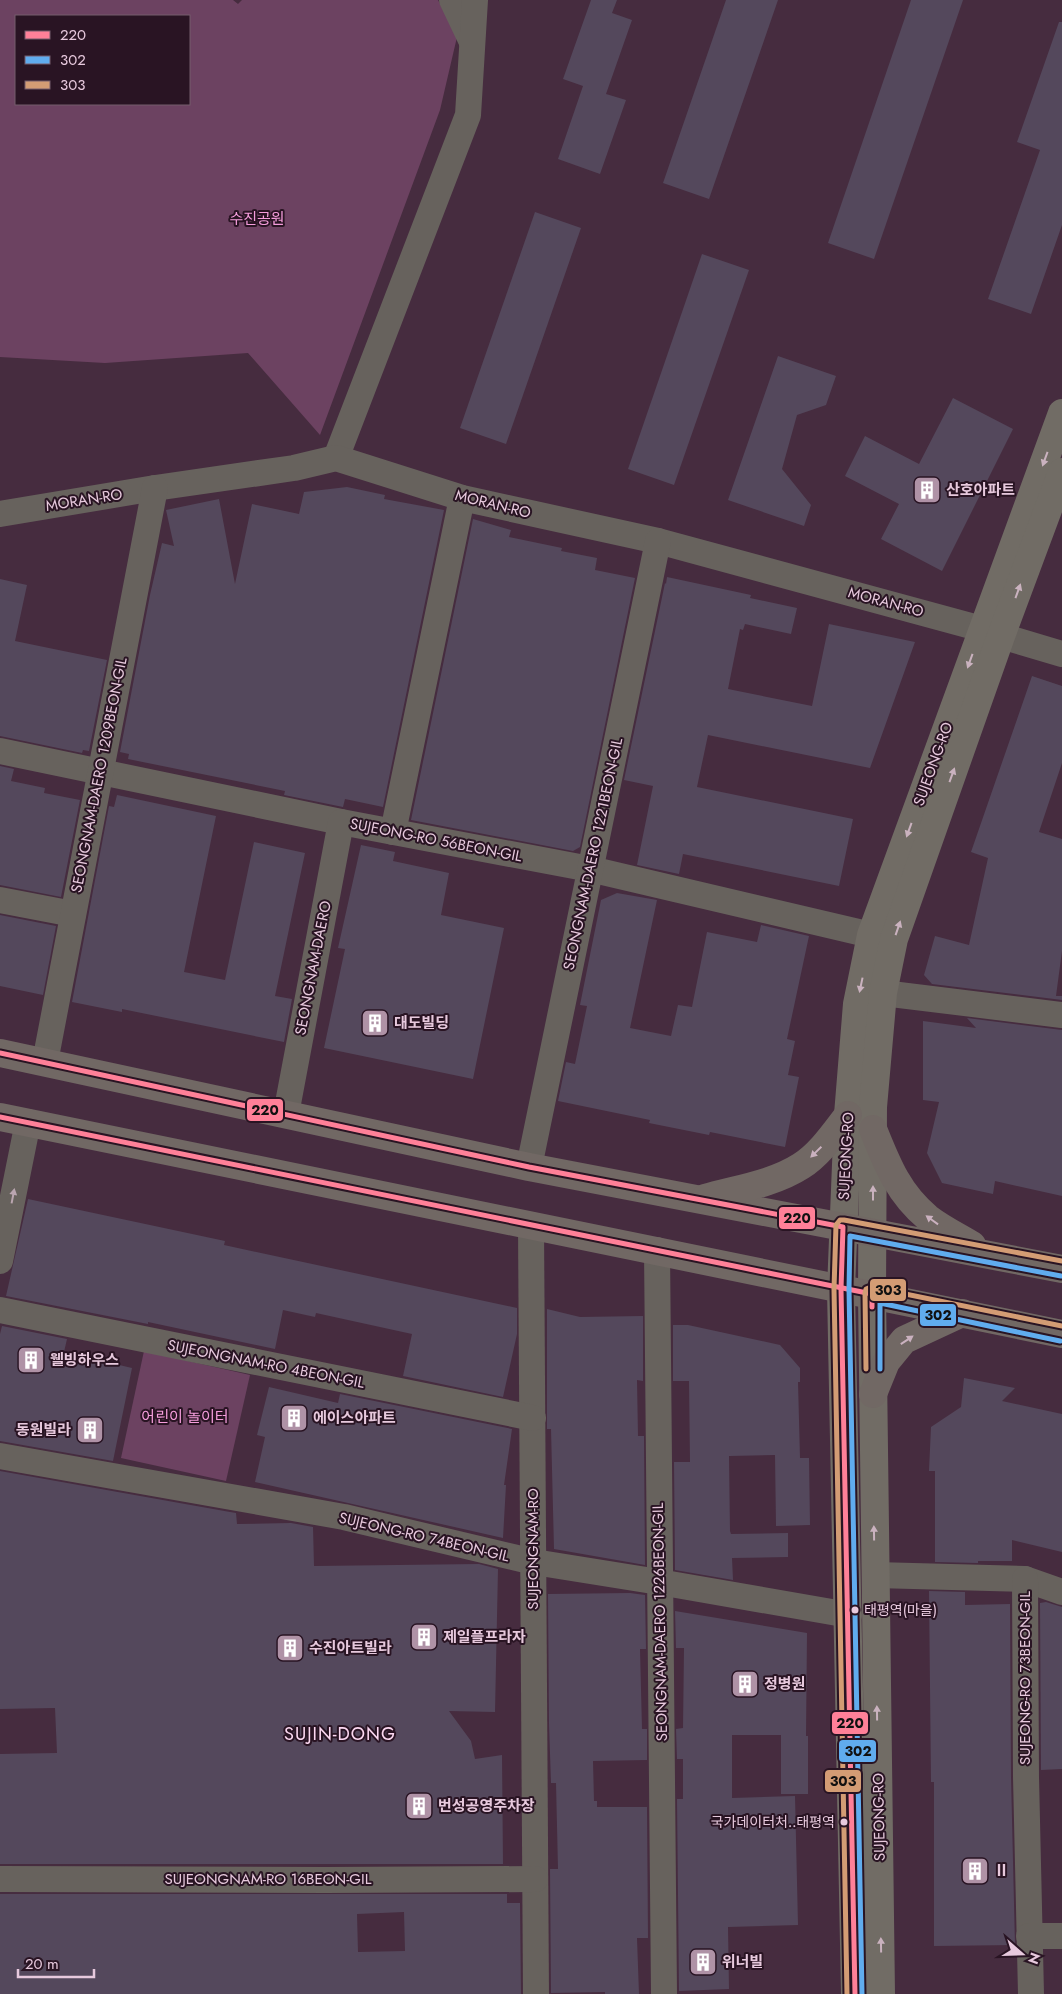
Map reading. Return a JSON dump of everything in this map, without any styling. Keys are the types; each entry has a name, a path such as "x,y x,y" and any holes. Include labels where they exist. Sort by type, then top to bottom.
{"main road":[{"name":"SUJEONG-RO","path":"881,1994 872,1294 873,1107 883,993 894,938 1062,413"},
{"name":"SUJEONG-RO","path":"855,1994 842,1227 848,1115 857,1004 871,935 991,633 1062,472"},
{"path":"0,1053 529,1167 1062,1269"},
{"path":"698,1200 774,1179 801,1166 819,1150 848,1115"},
{"path":"0,1117 1062,1334"},
{"path":"873,1129 890,1172 904,1194 928,1218 988,1255"},
{"path":"873,1394 886,1362 904,1340 962,1313"}],"street":[{"path":"452,0 471,41"},
{"path":"336,458 468,115 471,41 475,0"},
{"name":"MORAN-RO","path":"0,514 155,488 294,468 336,458 462,498 658,541 1062,654"},
{"name":"SEONGNAM-DAERO 1209BEON-GIL","path":"45,1062 155,488"},
{"path":"393,832 462,498"},
{"name":"SEONGNAM-DAERO 1221BEON-GIL","path":"529,1167 658,541"},
{"name":"SUJEONG-RO 56BEON-GIL","path":"0,751 341,822 590,869 871,935"},
{"name":"SEONGNAM-DAERO","path":"286,1114 341,822"},
{"path":"0,900 73,914"},
{"path":"883,993 1062,1016"},
{"path":"0,1261 28,1122"},
{"name":"SUJEONGNAM-RO","path":"532,1225 536,1994"},
{"name":"SEONGNAM-DAERO 1226BEON-GIL","path":"657,1250 664,1994"},
{"name":"SUJEONGNAM-RO 4BEON-GIL","path":"0,1310 533,1418"},
{"name":"SUJEONG-RO 74BEON-GIL","path":"0,1456 344,1517 534,1562 849,1616"},
{"name":"SUJEONG-RO 73BEON-GIL","path":"875,1575 1025,1579 1062,1592"},
{"name":"SUJEONG-RO 73BEON-GIL","path":"1025,1579 1026,1777 1031,1994"},
{"name":"SUJEONGNAM-RO 16BEON-GIL","path":"0,1879 326,1880 535,1878"},
{"path":"1029,1936 1062,1936"}],"green space":[{"name":"수진공원","path":"0,0 233,0 238,4 242,0 438,0 457,37 440,110 320,435 248,353 105,363 0,357"},
{"name":"어린이 놀이터","path":"144,1351 250,1375 226,1481 121,1458"}],"building":[{"path":"591,0 617,0 612,13 632,20 606,94 626,100 600,174 558,159 583,86 563,79"},
{"path":"726,0 778,0 709,199 663,183"},
{"path":"911,0 963,0 874,259 828,243"},
{"path":"1059,22 1062,22 1062,225 1031,314 988,299 1040,150 1017,142"},
{"path":"535,212 581,228 506,444 460,428"},
{"path":"702,254 749,270 674,485 628,469"},
{"path":"778,356 836,376 826,405 797,415 782,469 811,505 804,526 728,500"},
{"name":"산호아파트","path":"953,398 1013,429 942,571 881,539 899,504 845,476 865,436 919,464"},
{"path":"347,487 385,495 384,499 444,510 383,807 345,799 343,807 284,795 285,791 128,759 129,754 120,752 150,595 162,543 174,546 166,510 219,499 235,584 252,504 299,514 304,492"},
{"path":"473,519 511,530 509,537 562,548 561,551 597,558 595,570 635,578 580,847 573,851 411,820"},
{"path":"667,577 751,595 750,598 797,608 791,634 745,624 743,630 740,629 728,689 812,706 829,624 915,642 870,768 708,735 697,787 853,819 839,886 683,854 679,874 637,865 653,786 624,780"},
{"path":"0,579 27,585 15,641 107,660 89,751 83,750 82,753 0,736"},
{"path":"1032,676 1062,686 1062,763 1039,832 1062,839 1062,951 1056,996 1062,996 1062,1000 932,984 924,975 935,936 969,945 988,858 971,852"},
{"path":"0,766 14,769 11,781 45,788 44,793 80,800 61,897 0,885"},
{"path":"117,795 216,816 184,972 225,980 254,842 305,853 275,996 292,999 284,1042 122,1009 122,1012 72,1002 109,806 114,807"},
{"path":"361,845 395,852 393,861 449,873 441,915 504,928 473,1079 324,1048 345,949 338,948"},
{"path":"617,893 657,900 630,1028 671,1036 678,1005 692,1007 707,932 757,942 761,925 809,936 787,1039 795,1041 788,1075 799,1077 785,1147 710,1132 709,1135 649,1123 650,1120 558,1101 566,1062 575,1064 587,1006 580,1005 601,900"},
{"path":"0,915 56,926 43,995 0,986"},
{"path":"967,1018 1062,1030 1062,1196 995,1181 993,1194 942,1183 927,1153 939,1102 923,1100 923,1021 976,1028"},
{"path":"28,1199 225,1241 224,1245 517,1308 517,1334 503,1397 403,1376 412,1334 316,1313 315,1317 283,1310 275,1349 148,1322 148,1324 6,1296"},
{"path":"547,1309 580,1317 643,1316 643,1381 637,1380 638,1436 644,1436 645,1565 554,1549 551,1429 547,1429"},
{"path":"673,1325 688,1325 780,1345 800,1368 800,1382 798,1382 800,1458 809,1458 810,1525 776,1526 775,1455 729,1456 731,1534 788,1533 788,1557 732,1558 733,1580 675,1570 674,1462 690,1462 689,1381 673,1381"},
{"path":"2,1326 67,1339 64,1352 132,1368 113,1461 0,1441 0,1334"},
{"path":"964,1378 1015,1388 1002,1401 1062,1414 1062,1552 1012,1540 1012,1561 978,1561 978,1563 935,1562 935,1471 929,1471 931,1427 961,1407"},
{"path":"269,1387 338,1403 340,1394 512,1429 504,1485 506,1485 503,1538 255,1482 265,1437 257,1435"},
{"path":"0,1471 236,1513 237,1524 291,1523 313,1527 314,1566 479,1564 498,1569 495,1712 449,1711 471,1741 475,1759 502,1755 503,1864 0,1864 0,1754 57,1753 55,1708 0,1709"},
{"path":"929,1591 965,1592 965,1605 1010,1604 1011,1777 1015,1945 934,1946 934,1782 931,1782"},
{"path":"630,1593 645,1595 646,1649 640,1649 642,1729 647,1729 647,1760 593,1761 594,1801 597,1801 597,1807 647,1807 648,1938 637,1938 639,1994 605,1994 605,1992 551,1993 550,1869 558,1869 556,1783 551,1783 548,1594"},
{"path":"1046,1602 1062,1607 1062,1769 1041,1770 1040,1603"},
{"path":"675,1611 807,1633 806,1736 808,1736 808,1794 781,1794 781,1735 732,1735 732,1798 795,1796 798,1925 728,1927 729,1989 679,1991 677,1799 683,1799 683,1759 677,1759 676,1729 683,1728 684,1648 676,1648"},
{"path":"0,1894 507,1894 507,1903 520,1903 521,1994 0,1994","holes":["404,1912 405,1951 358,1952 357,1914"]}],"transit line":[{"name":"220","path":"0,1053 529,1167 843,1227 841,1289 855,1994"},
{"name":"220","path":"0,1117 872,1294 872,1307"},
{"name":"303","path":"847,1994 834,1289 836,1225 840,1220 844,1220 1062,1261"},
{"name":"302","path":"862,1994 849,1289 850,1236 1061,1276"},
{"name":"303","path":"866,1369 865,1293 866,1289 871,1287 1062,1326"},
{"name":"302","path":"880,1369 880,1303 1060,1341"}],"place":[{"name":"산호아파트","path":"927,490"},
{"name":"대도빌딩","path":"375,1023"},
{"name":"웰빙하우스","path":"31,1360"},
{"name":"에이스아파트","path":"294,1418"},
{"name":"동원빌라","path":"90,1430"},
{"name":"태평역(마을)","path":"855,1610"},
{"name":"제일플프라자","path":"424,1637"},
{"name":"수진아트빌라","path":"290,1648"},
{"name":"정병원","path":"745,1684"},
{"name":"번성공영주차장","path":"419,1806"},
{"name":"국가데이터처..태평역","path":"844,1822"},
{"name":"Ⅱ","path":"975,1871"},
{"name":"위너빌","path":"703,1962"}],"district":[{"name":"SUJIN-DONG","path":"340,1734"}]}
